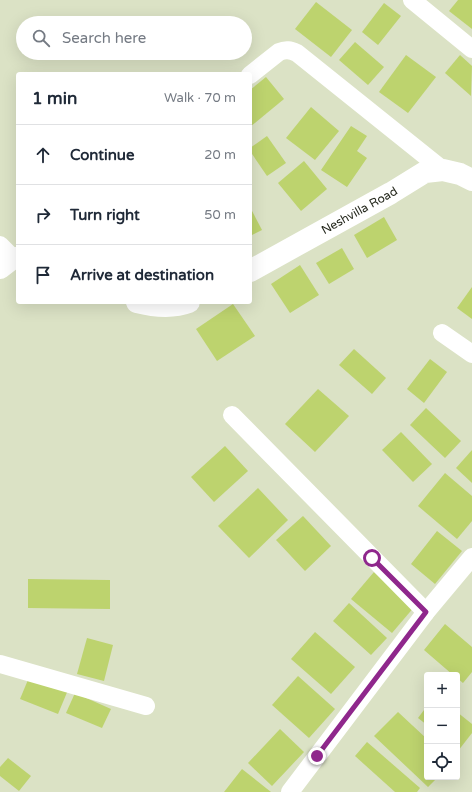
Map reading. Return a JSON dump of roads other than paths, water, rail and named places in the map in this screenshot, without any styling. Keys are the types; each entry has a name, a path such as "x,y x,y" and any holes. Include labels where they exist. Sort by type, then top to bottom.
{"street":[{"path":"412,0 472,49"},
{"path":"252,72 279,52 290,50 297,53 443,170"},
{"name":"Neshvilla Road","path":"252,270 391,193 425,172 443,170 460,174 472,180"},
{"path":"150,304 162,306 184,304"},
{"path":"442,333 472,354"},
{"path":"232,415 426,612"},
{"path":"290,792 426,612 472,557"},
{"path":"0,664 146,706"}]}
